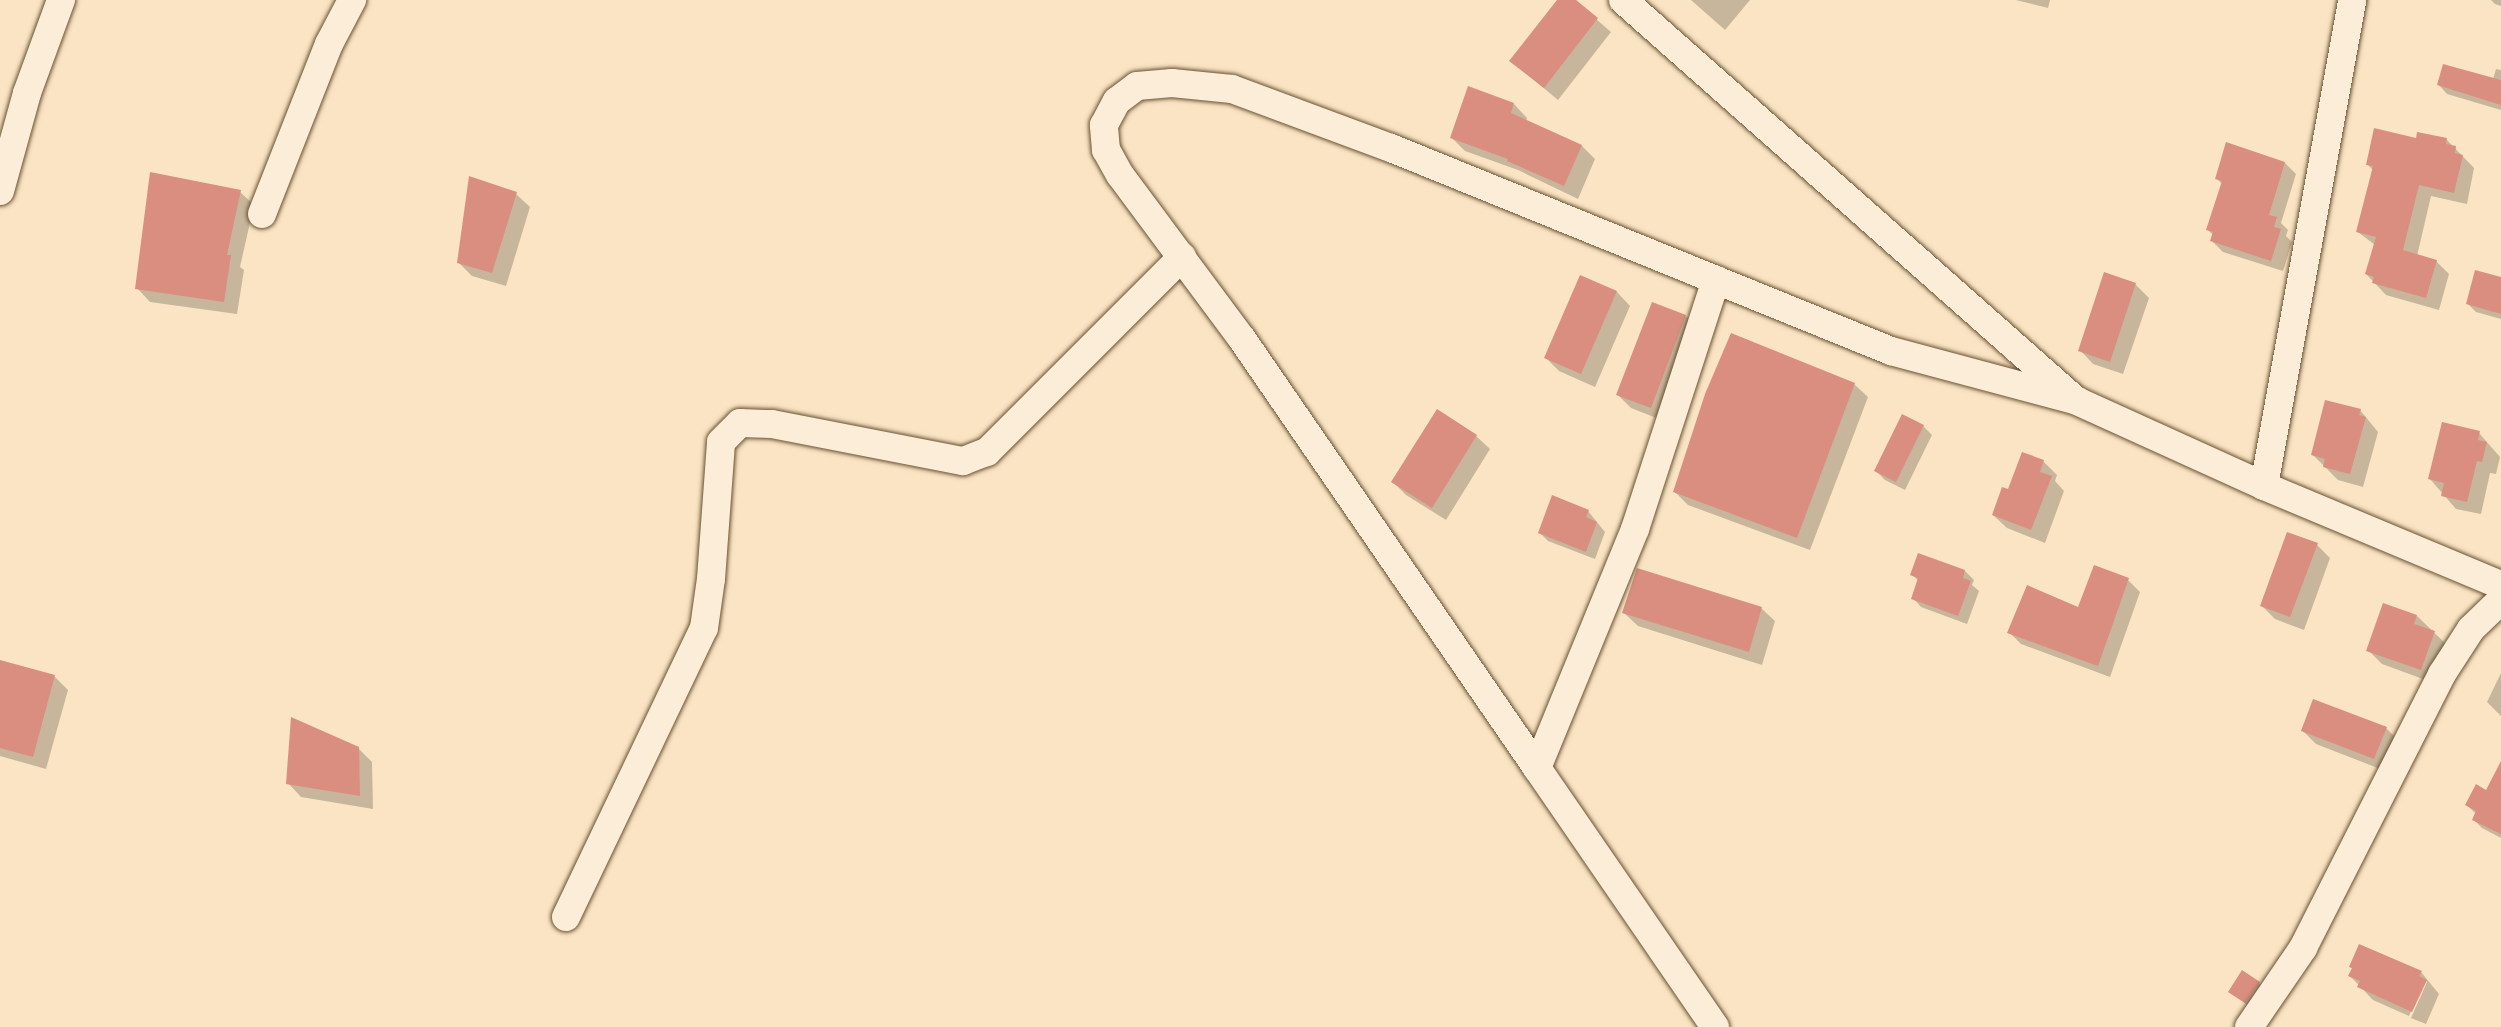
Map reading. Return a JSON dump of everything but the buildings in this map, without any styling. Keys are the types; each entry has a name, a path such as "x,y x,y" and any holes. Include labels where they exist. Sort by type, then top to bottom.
{"street":[{"path":"0,191 27,93 61,0"},
{"path":"262,214 329,44 352,0"},
{"path":"1623,0 2077,401"},
{"path":"2264,486 2352,0"},
{"path":"1715,1027 1242,339 1120,175 1106,150 1104,125 1117,101 1137,86 1172,83 1232,89 1391,148 1891,351 2077,401 2264,486 2501,585"},
{"path":"566,917 704,628 711,579 721,442 740,423 772,424 963,461 987,452 1182,258"},
{"path":"1537,768 1635,529 1716,280"},
{"path":"2249,1027 2303,948 2442,675 2471,629 2501,600"}]}
